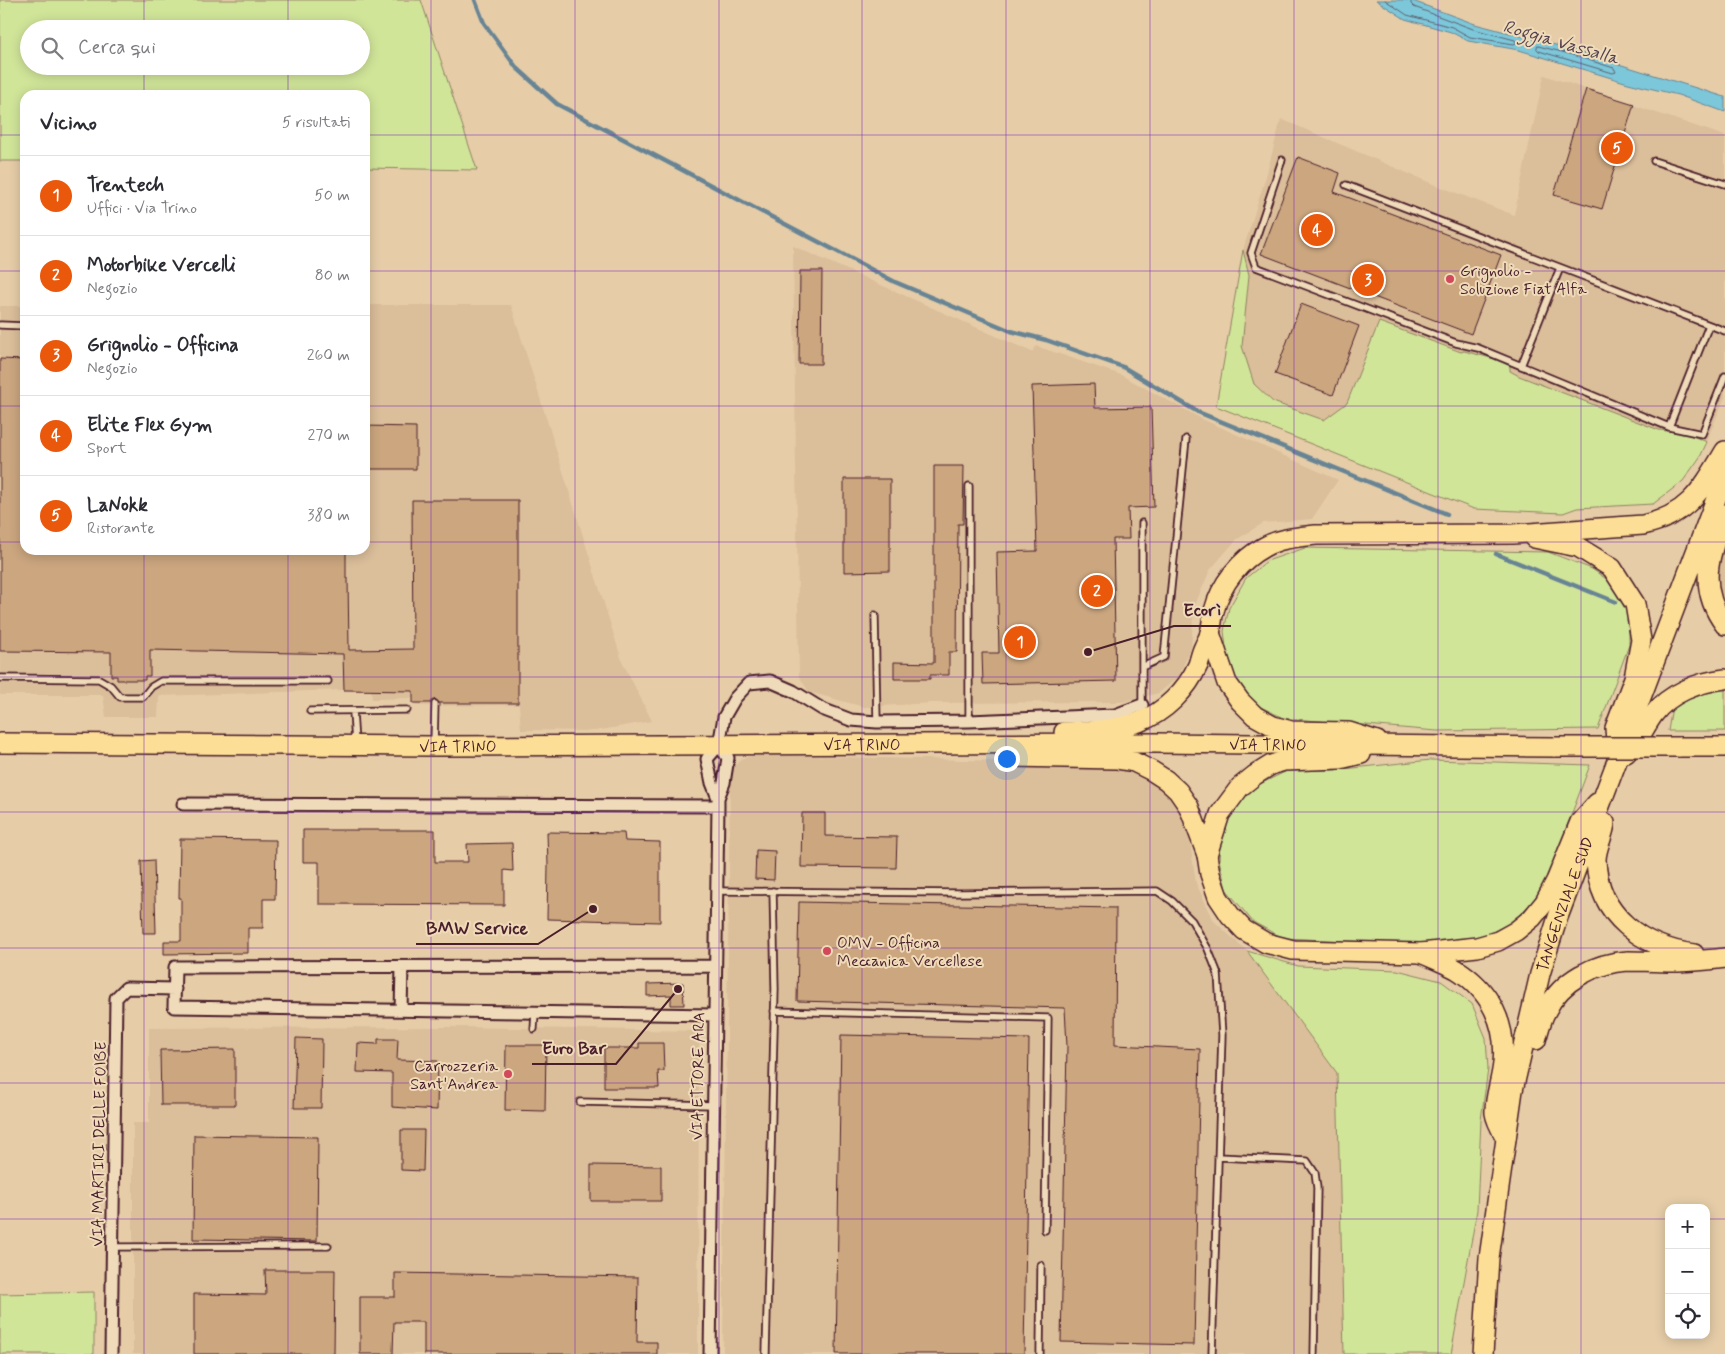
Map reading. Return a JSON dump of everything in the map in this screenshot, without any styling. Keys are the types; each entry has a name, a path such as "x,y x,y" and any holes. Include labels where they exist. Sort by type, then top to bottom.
{"main road":[{"path":"958,745 1012,733 1118,728 1141,721 1159,712 1176,698 1187,684 1197,665 1210,633 1214,611 1221,592 1234,572 1247,558 1266,546 1288,538 1316,535 1513,534 1643,525 1660,521 1678,512 1690,502 1701,489 1725,451"},
{"name":"TANGENZIALE SUD","path":"1483,1354 1489,1258 1513,1090 1540,974 1558,917 1725,475"},
{"path":"1725,514 1709,559 1708,573 1709,588 1714,606 1725,625"},
{"path":"1513,534 1578,547 1612,568 1635,604 1641,640 1634,678 1615,728 1618,760"},
{"path":"1210,633 1226,683 1255,716 1273,726 1292,731 1349,732 1394,747"},
{"path":"1618,760 1636,745 1655,713 1666,702 1694,686 1725,678"},
{"name":"VIA TRINO","path":"0,743 434,746 1155,743 1394,747 1725,747"},
{"path":"958,745 1012,757 1116,758 1134,762 1152,771 1178,792 1189,807 1207,855 1210,874 1218,897 1230,915 1244,930 1266,943 1293,950 1421,953 1477,947 1498,941 1516,931 1532,918 1545,902 1556,881 1580,822 1603,797"},
{"path":"1207,855 1218,820 1229,800 1240,787 1271,765 1284,761 1340,759 1394,747"},
{"path":"1603,797 1605,825 1596,858 1603,891 1613,912 1641,937 1657,945 1681,952 1725,958"},
{"path":"1421,953 1456,969 1473,981 1495,1010 1504,1041 1503,1064 1495,1114 1506,1138"},
{"path":"1513,1090 1530,1065 1546,1010 1561,989 1584,972 1611,963 1628,961 1679,962 1725,958"}],"street":[{"path":"718,745 724,717 735,698 749,683 770,681 793,690 822,709 851,720 878,722 969,721 1115,714 1142,705"},
{"name":"VIA ETTORE ARA","path":"710,1354 718,802 724,783 728,758 718,745 707,759 718,802"},
{"path":"183,804 718,802"},
{"path":"714,1015 174,1007 175,967 715,966"},
{"path":"401,1010 402,967"},
{"name":"VIA MARTIRI DELLE FOIBE","path":"111,1354 116,998 126,988 175,989"}],"lane":[{"path":"1282,160 1250,253 1256,267 1456,343 1478,348 1668,427 1702,434 1725,376"},
{"path":"1654,161 1725,184"},
{"path":"1346,184 1725,331"},
{"path":"1521,366 1560,268"},
{"path":"0,325 20,326"},
{"path":"1668,427 1708,325"},
{"path":"1142,666 1164,657 1186,439"},
{"path":"969,486 969,721"},
{"path":"1142,523 1142,705"},
{"path":"875,615 878,722"},
{"path":"0,678 99,679 112,686 120,697 143,697 150,688 161,681 328,680"},
{"path":"434,746 435,704"},
{"path":"310,711 407,710"},
{"path":"353,711 355,745"},
{"path":"716,891 960,893 1157,891 1172,901 1192,921 1208,949 1218,974 1222,1034 1212,1354"},
{"path":"766,1354 774,1011 774,891"},
{"path":"774,1011 1048,1018 1046,1230"},
{"path":"534,1029 535,1013"},
{"path":"580,1102 713,1105"},
{"path":"1218,1157 1307,1161 1315,1173 1317,1188 1314,1354"},
{"path":"113,1247 328,1246"},
{"path":"1040,1354 1041,1264"}],"shaded area":[{"path":"1544,75 1725,136 1725,397 1700,457 1683,481 1653,504 1577,508 1563,513 1474,509 1216,406 1243,250 1267,173 1281,119 1433,184 1514,215"},
{"path":"793,246 1032,352 1036,346 1121,375 1202,419 1338,480 1312,519 1263,523 1236,540 1210,570 1194,607 1191,647 1179,676 1159,693 1122,702 932,703 864,707 809,692 799,676"},
{"path":"370,305 511,305 622,661 652,721 595,731 521,730 519,705 416,706 415,698 372,699 371,690 159,696 158,717 106,717 103,695 0,695 0,306 20,306 20,555 370,555"},
{"path":"1725,529 1725,609 1716,586 1720,542"},
{"path":"761,755 1122,764 1148,777 1169,796 1187,822 1196,883 1214,921 1247,951 1337,1073 1344,1354 723,1354 730,787 734,766 743,758"},
{"path":"450,1027 699,1031 698,1354 133,1354 133,1123 149,1123 149,1028"}],"green space":[{"path":"0,0 421,0 477,170 370,168 370,90 20,90 20,161 0,161"},
{"path":"1243,250 1249,275 1242,346 1254,384 1273,402 1324,420 1347,403 1379,322 1461,352 1464,351 1499,360 1510,366 1510,371 1519,376 1659,430 1685,433 1707,442 1700,457 1683,481 1653,504 1577,508 1563,513 1474,509 1216,406"},
{"path":"1305,548 1548,552 1592,569 1612,583 1629,616 1629,645 1598,729 1437,731 1283,718 1255,704 1238,683 1227,655 1224,631 1229,608 1246,578 1267,561"},
{"path":"1725,687 1725,731 1668,731 1672,707 1694,694"},
{"path":"1431,760 1590,765 1552,866 1534,900 1511,923 1471,942 1415,944 1283,938 1253,922 1226,889 1219,860 1220,841 1230,810 1258,785 1287,771 1334,770"},
{"path":"1247,951 1298,966 1397,970 1441,981 1472,1004 1486,1038 1488,1069 1481,1120 1477,1210 1451,1354 1344,1354 1337,1073"},
{"path":"94,1292 94,1354 0,1354 0,1294"}],"water":[{"path":"1376,0 1410,0 1475,24 1567,48 1725,97 1725,112 1678,95 1628,83 1519,50 1468,41 1451,32 1405,19"}],"building":[{"path":"1586,89 1634,104 1602,209 1554,195"},
{"path":"1298,157 1340,173 1334,192 1501,255 1471,334 1261,254"},
{"path":"800,271 822,271 821,364 799,364"},
{"path":"1301,304 1359,326 1333,395 1275,374"},
{"path":"0,359 20,360 20,555 346,555 349,650 413,649 412,500 518,500 518,703 439,703 435,699 431,703 413,703 413,691 344,690 343,654 150,650 150,676 145,676 145,680 117,680 117,676 111,676 111,652 0,651"},
{"path":"1094,384 1095,408 1151,407 1154,507 1128,508 1129,539 1113,539 1116,681 983,684 982,653 999,653 997,552 1037,551 1032,386"},
{"path":"370,426 416,427 416,469 370,469"},
{"path":"934,466 964,466 963,524 958,524 957,652 949,652 949,675 930,675 930,679 894,679 894,662 934,663"},
{"path":"844,479 890,479 890,571 844,572"},
{"path":"802,813 825,813 825,836 897,837 896,868 801,867"},
{"path":"303,830 435,830 435,862 468,862 467,844 512,843 513,871 504,870 504,905 319,904 319,862 303,862"},
{"path":"547,832 624,833 625,841 660,842 660,922 547,919"},
{"path":"180,839 276,840 275,899 263,899 263,928 248,928 248,953 164,954 164,941 181,941 181,898 179,898"},
{"path":"756,850 775,851 774,880 755,879"},
{"path":"154,860 156,933 143,933 141,861"},
{"path":"799,902 1116,908 1115,1045 1200,1049 1194,1345 1061,1342 1067,1046 1065,1008 797,1001"},
{"path":"683,983 684,1005 671,1005 671,995 647,996 647,984"},
{"path":"841,1035 1029,1039 1024,1354 836,1354"},
{"path":"296,1038 322,1039 321,1108 294,1108"},
{"path":"378,1039 398,1039 397,1060 438,1061 437,1110 392,1107 392,1073 357,1072 358,1043 378,1044"},
{"path":"639,1043 663,1043 664,1071 658,1071 659,1088 604,1088 604,1048 639,1048"},
{"path":"506,1045 546,1045 545,1111 505,1110"},
{"path":"235,1049 235,1105 161,1105 160,1050"},
{"path":"401,1130 424,1130 423,1171 401,1170"},
{"path":"194,1135 318,1137 317,1241 193,1239"},
{"path":"591,1165 661,1166 661,1201 591,1201"},
{"path":"265,1270 335,1270 334,1354 194,1354 194,1294 266,1295"},
{"path":"395,1273 638,1277 637,1342 657,1342 657,1354 424,1354 424,1322 394,1322 393,1354 360,1354 360,1297 395,1297"}],"waterway":[{"path":"475,0 484,23 516,67 557,104 895,282 1011,331 1046,340 1123,367 1198,412 1447,514"},
{"path":"1496,554 1616,602"}],"place":[{"name":"LaNokk","path":"1617,148"},
{"name":"Elite Flex Gym","path":"1317,230"},
{"name":"Grignolio - Soluzione Fiat Alfa","path":"1450,279"},
{"name":"Grignolio - Officina","path":"1368,280"},
{"name":"Motorbike Vercelli","path":"1097,591"},
{"name":"Trentech","path":"1020,642"},
{"name":"Ecorì","path":"1088,652"},
{"name":"BMW Service","path":"593,909"},
{"name":"OMV - Officina Meccanica Vercellese","path":"827,951"},
{"name":"Euro Bar","path":"678,989"},
{"name":"Carrozzeria Sant'Andrea","path":"508,1074"}],"water label":[{"name":"Roggia Vassalla","path":"1561,42"}]}
